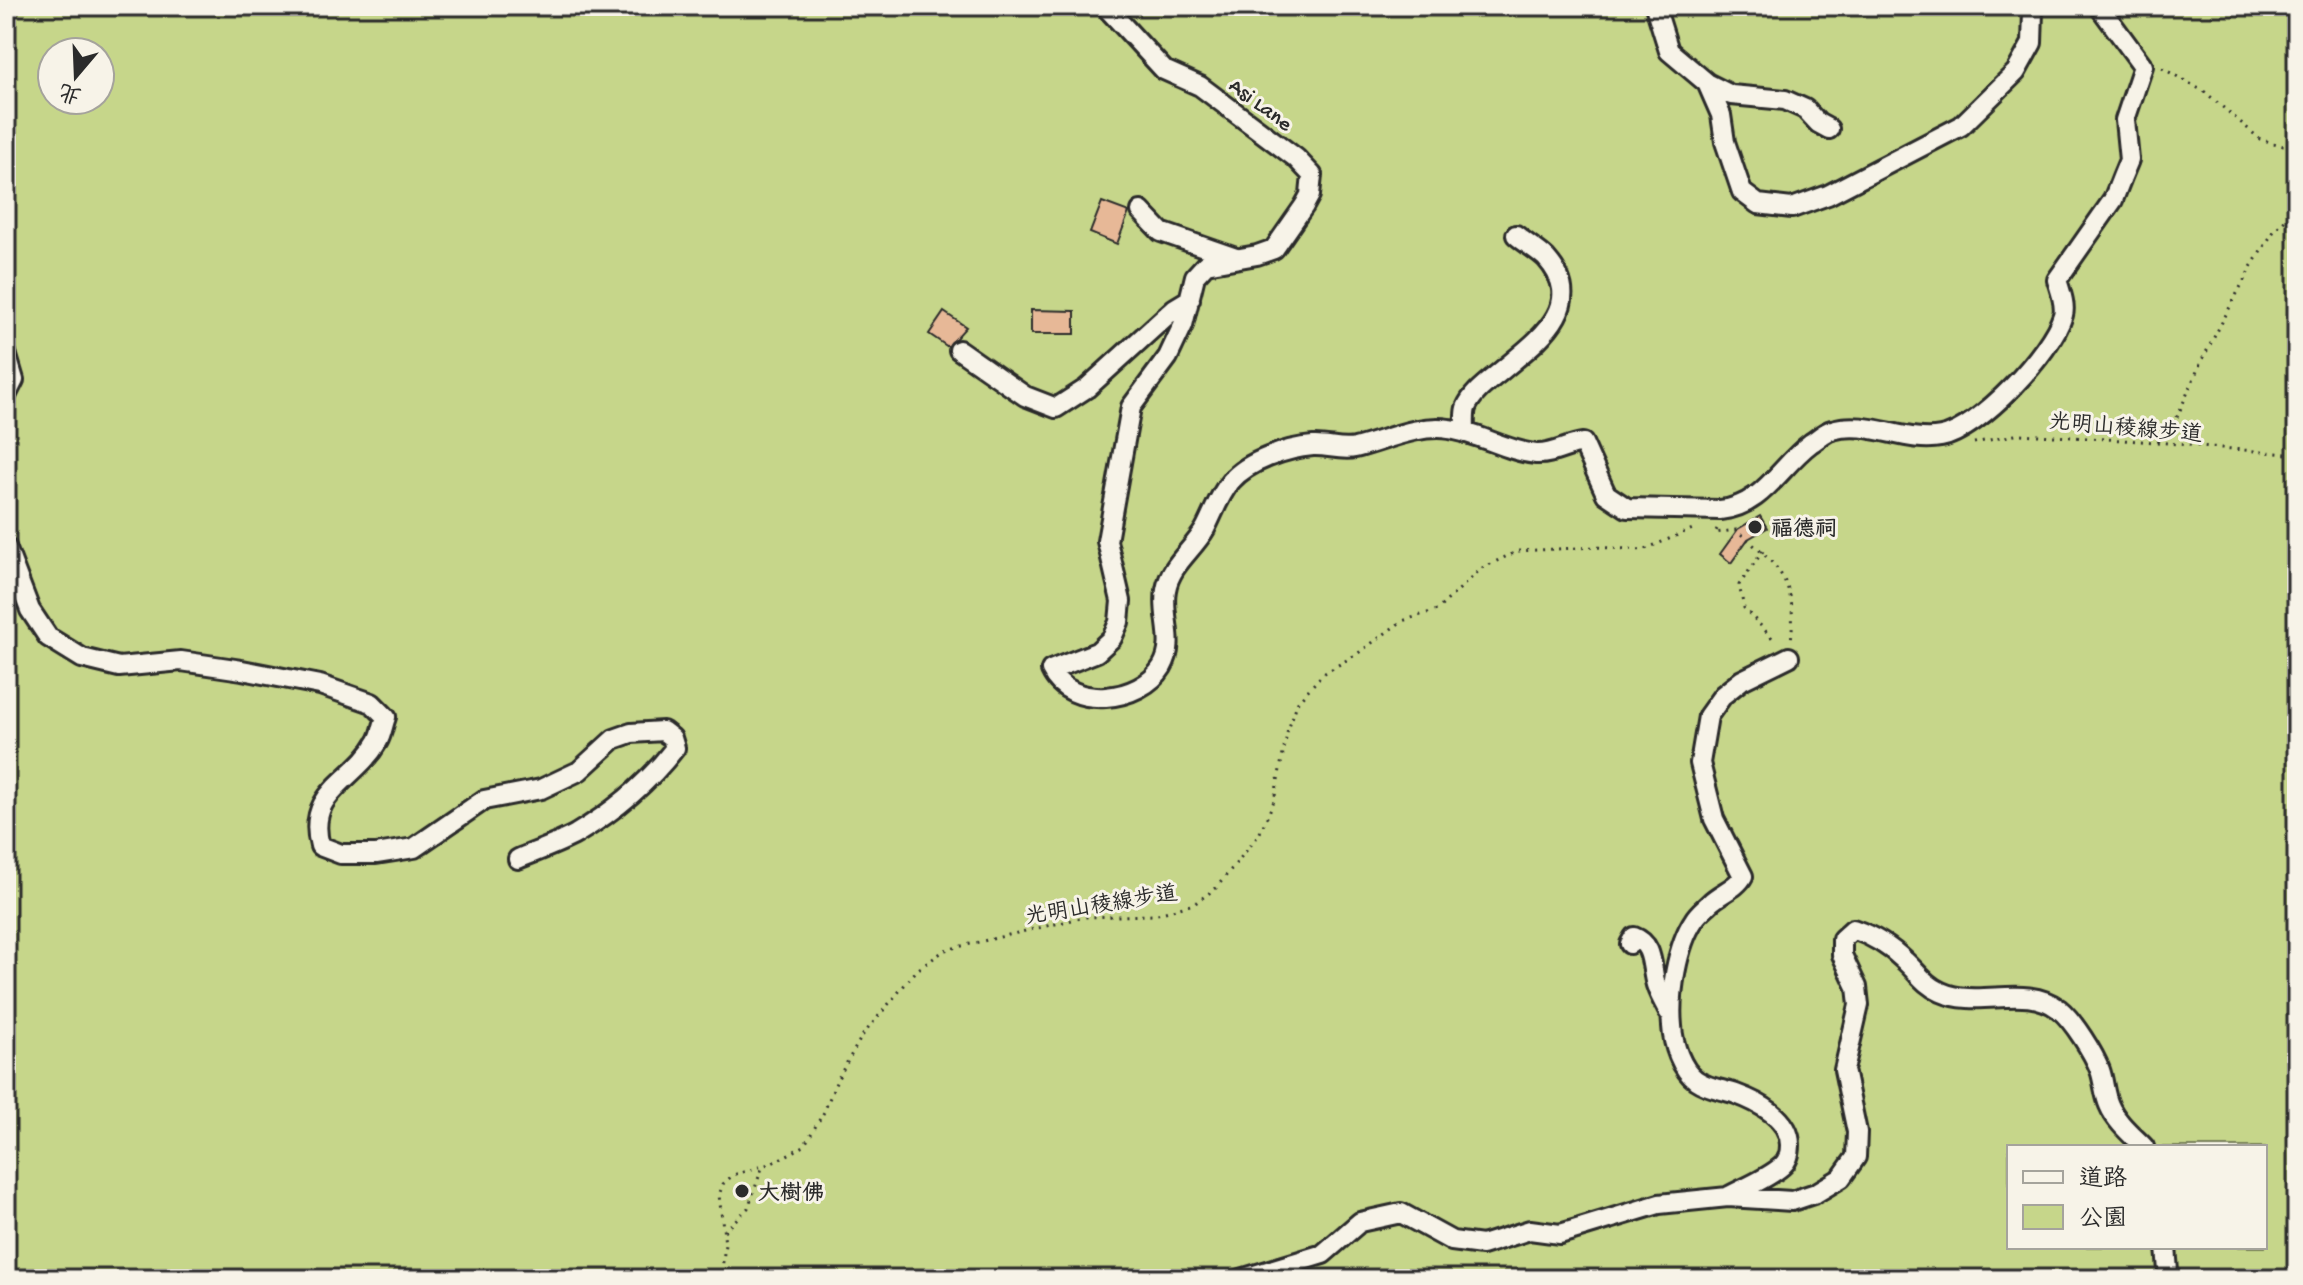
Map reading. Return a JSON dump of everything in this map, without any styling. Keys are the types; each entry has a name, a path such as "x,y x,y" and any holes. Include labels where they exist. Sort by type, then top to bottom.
{"lane":[{"name":"Asi Lane","path":"1105,6 1164,70 1200,86 1296,158 1312,175 1310,195 1274,249 1236,258"},
{"path":"1655,6 1669,51 1707,83 1731,95 1785,100 1805,109 1818,123 1829,129"},
{"path":"1707,83 1721,115 1725,142 1742,192 1758,204 1792,208 1828,195 1961,126 2016,72 2032,43 2031,6"},
{"path":"1236,258 1206,264 1195,276 1183,325 1168,357 1131,407 1107,541 1121,601 1119,622 1112,638 1097,652 1051,670 1056,680 1076,694 1091,698 1114,697 1157,676 1169,647 1165,593 1169,577 1203,532 1231,481 1247,468 1278,454 1313,446 1350,449 1416,430 1447,428 1539,454 1583,443 1606,494 1627,508 1730,509 1762,494 1795,455 1829,431 1854,427 1938,438 1958,432 2008,391 2057,329 2065,311 2057,280 2113,200 2129,160 2125,120 2143,66 2099,6"},
{"path":"1141,211 1161,232 1236,258"},
{"path":"1465,433 1466,409 1480,388 1538,341 1564,301 1561,285 1546,259 1516,235"},
{"path":"959,350 1025,396 1056,408 1087,388 1175,308 1190,299"},
{"path":"6,353 14,380 6,396"},
{"path":"6,547 30,610 48,637 82,658 119,667 181,661 320,685 372,703 386,717 378,741 318,810 316,829 320,846 341,854 376,854 414,848 484,800 519,795 565,779 579,771 614,739 631,733 663,731 672,738 675,748 666,759 610,810 574,835 518,859"},
{"path":"1728,1197 1783,1165 1790,1154 1790,1136 1782,1122 1764,1107 1734,1093 1713,1089 1695,1079 1687,1070 1676,1048 1672,991 1688,930 1695,917 1714,899 1740,882 1743,876 1714,819 1700,763 1708,716 1723,695 1742,680 1789,657"},
{"path":"1241,1279 1323,1254 1360,1222 1401,1213 1452,1241 1482,1245 1530,1230 1560,1234 1659,1204 1728,1197 1792,1201 1816,1193 1841,1178 1856,1157 1857,1132 1844,1070 1859,1005 1857,987 1842,955 1842,939 1853,929 1889,947 1922,981 1942,993 1994,999 2029,996 2059,1009 2080,1035 2100,1068 2109,1106 2123,1127 2142,1145"},
{"path":"1630,944 1634,937 1647,946 1655,985 1672,1018"},
{"path":"2166,1249 2172,1279"}],"path":[{"path":"2292,6 2297,10"},
{"path":"2143,66 2162,68 2205,92 2260,139 2297,150"},
{"path":"2157,442 2174,424 2201,362 2251,267 2274,231 2297,207"},
{"name":"光明山稜線步道","path":"1968,445 2020,434 2297,455"},
{"path":"1730,509 1715,533 1736,530 1763,551 1785,575 1794,616 1789,657"},
{"name":"光明山稜線步道","path":"721,1279 724,1231 719,1195 723,1184 733,1175 762,1166 804,1146 862,1036 917,970 945,950 1085,917 1154,915 1194,904 1216,888 1259,835 1274,801 1287,733 1298,701 1323,674 1402,621 1437,610 1482,568 1518,551 1596,547 1643,550 1701,526"},
{"path":"1763,551 1739,585 1744,608 1789,657"},
{"path":"724,1231 748,1208 762,1166"}],"green space":[{"path":"6,6 2297,6 2297,1279 6,1279"}],"building":[{"path":"1102,202 1129,212 1117,244 1090,233"},
{"path":"1031,310 1075,311 1075,334 1031,334"},
{"path":"944,312 966,327 948,347 929,334"},
{"path":"1760,516 1767,528 1748,539 1731,563 1720,554 1738,529"}],"place":[{"name":"福德祠","path":"1755,527"},
{"name":"大樹佛","path":"742,1191"}]}
